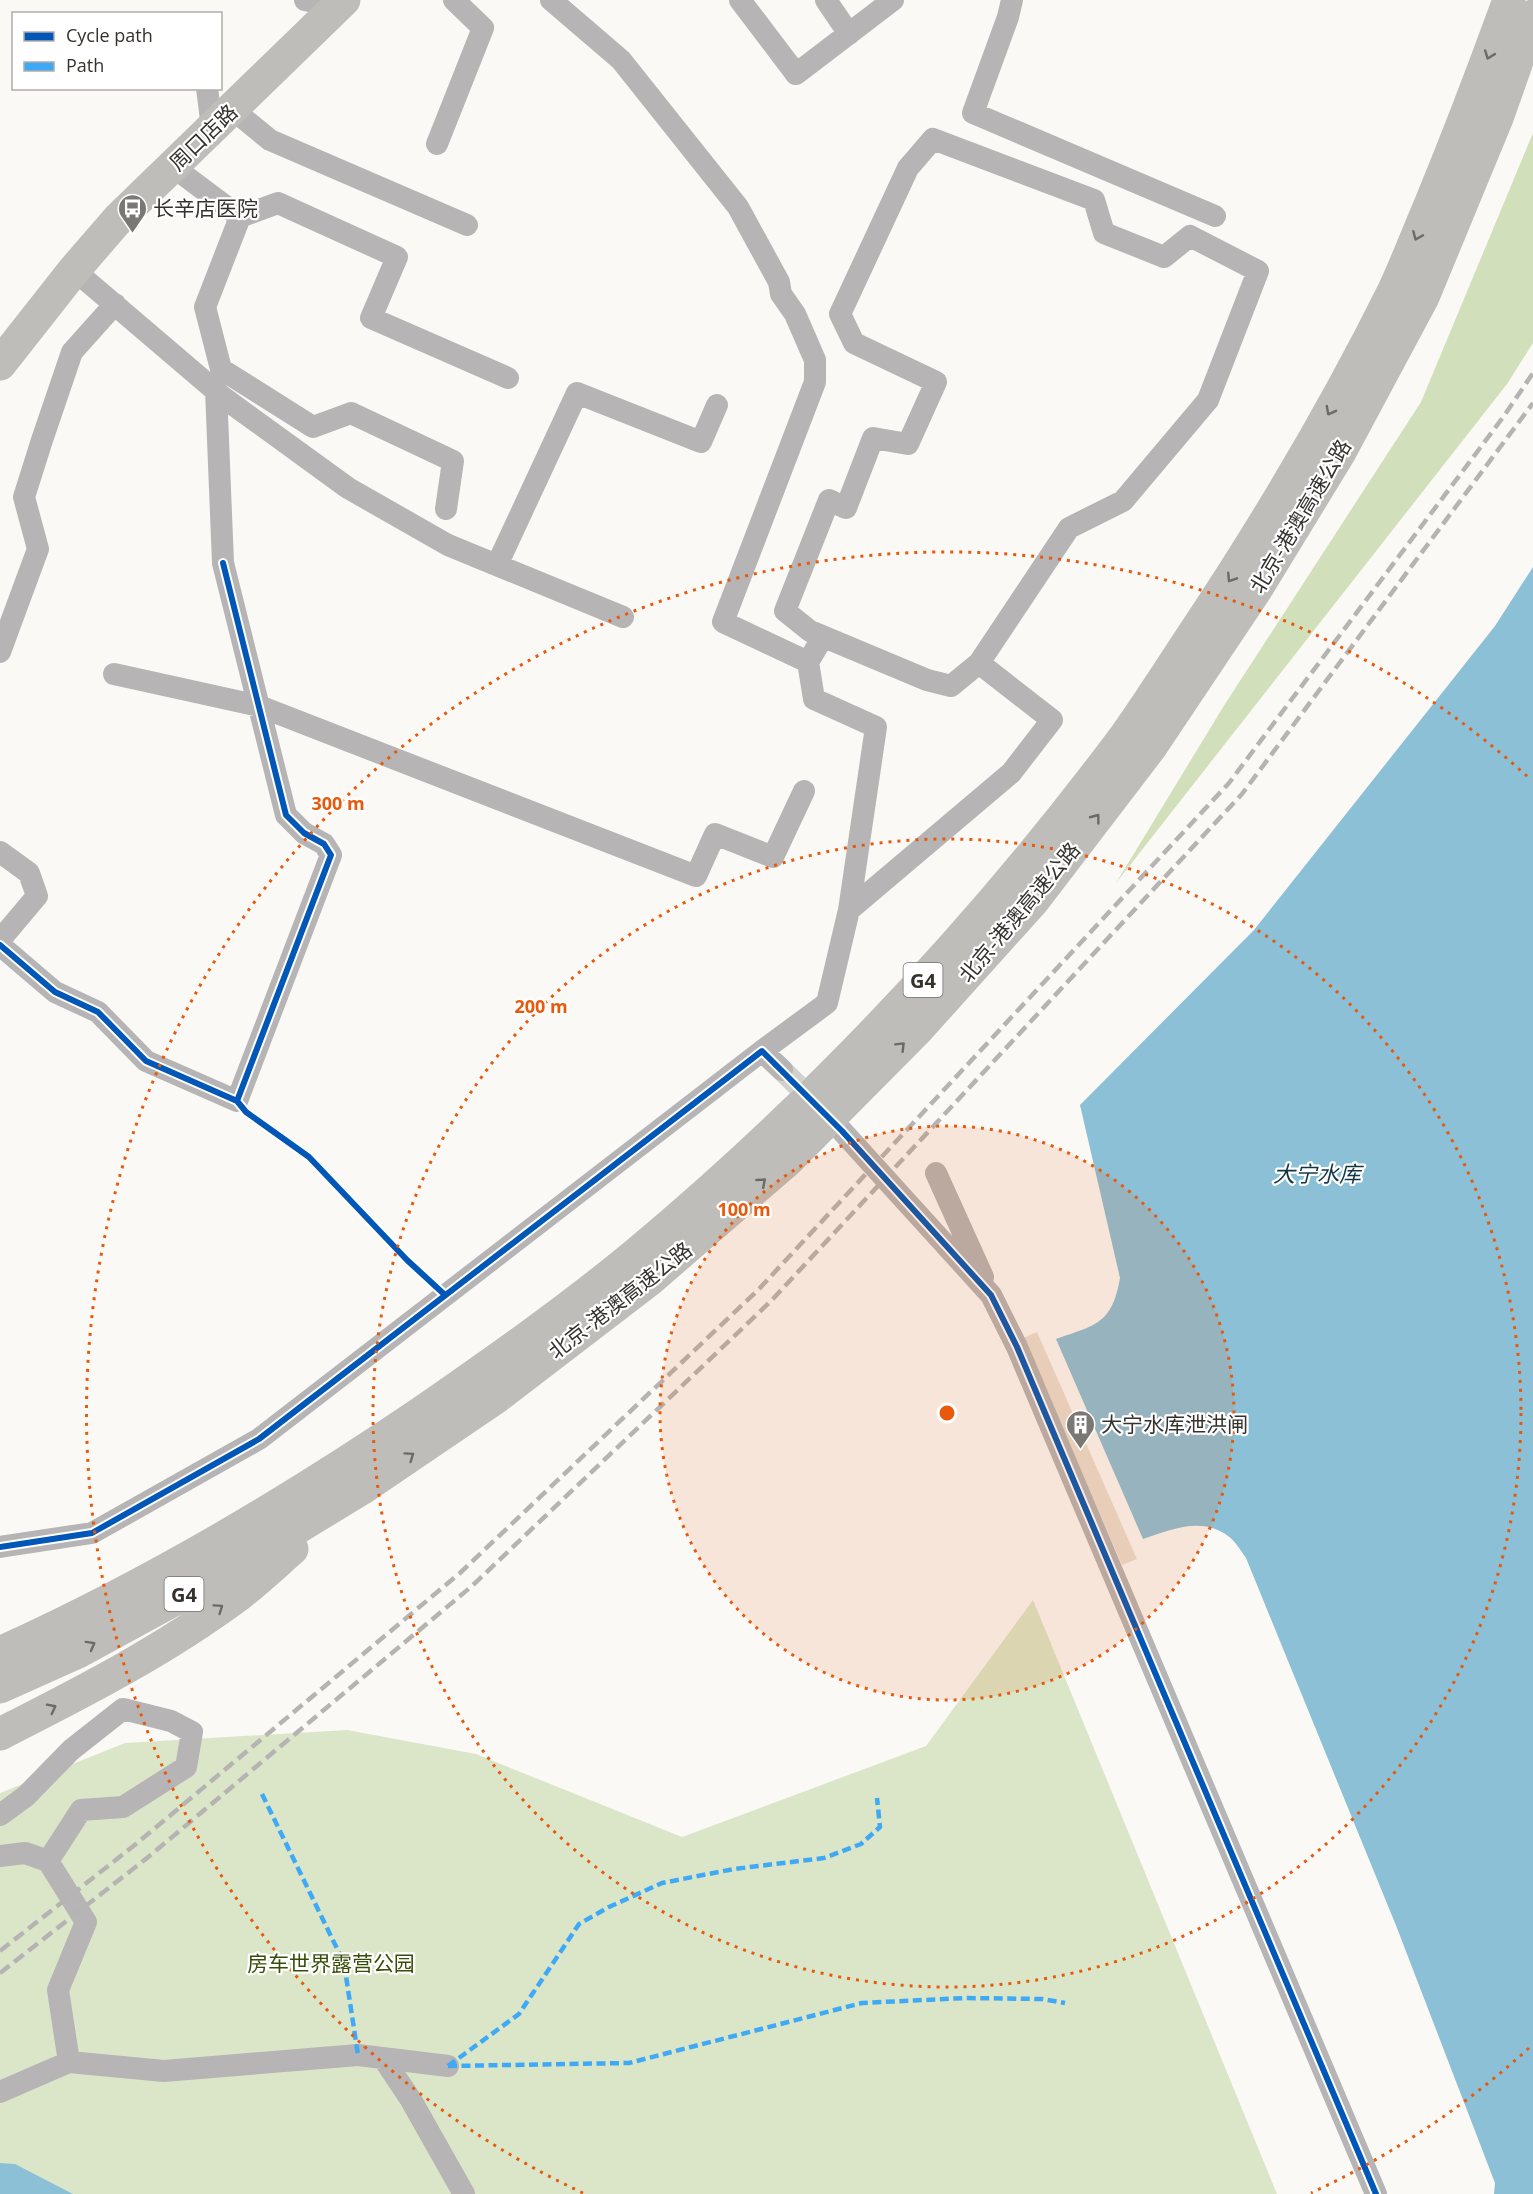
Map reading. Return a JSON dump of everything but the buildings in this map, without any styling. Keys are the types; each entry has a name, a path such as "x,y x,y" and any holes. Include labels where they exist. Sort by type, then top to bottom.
{"highway":[{"name":"北京-港澳高速公路","path":"0,1653 67,1623 211,1546 345,1465 486,1368 641,1249 766,1139 893,1013 1009,883 1127,733 1232,576 1279,499 1314,441 1396,285 1470,108 1509,0"},
{"name":"周口店路","path":"0,364 74,270 119,218 172,166 217,108 340,4"},
{"name":"北京-港澳高速公路","path":"0,1687 99,1641 221,1574 361,1490 498,1396 648,1281 788,1160 916,1031 1033,901 1150,748 1257,588 1340,452 1423,297 1497,118 1533,16"},
{"path":"0,1734 98,1685 168,1643 240,1593 361,1490"}],"street":[{"path":"305,0 340,4"},
{"path":"436,144 483,28 454,0"},
{"path":"552,0 621,60 738,207 779,282 781,294 795,314 815,360 815,382 723,622 808,662"},
{"path":"740,0 796,74 893,0"},
{"path":"826,0 849,34"},
{"path":"1012,0 973,113 1215,216"},
{"path":"217,108 270,140 467,225"},
{"path":"933,139 1094,200 1104,233 1164,257 1190,236 1258,271 1208,400 1123,501 1069,528 979,663 951,686 927,680 810,632 785,611 829,501 846,508 873,438 908,444 936,382 854,343 840,314 908,168 933,139"},
{"path":"172,166 240,217"},
{"path":"446,510 453,460 351,412 313,427 221,369 205,307 240,217 278,203 398,258 371,318 508,378"},
{"path":"74,270 216,390 348,488 448,544 623,617"},
{"path":"0,652 38,549 24,496 42,440 72,352 114,304"},
{"path":"0,945 55,992 98,1012 146,1061 237,1101 331,855 324,844 304,833 286,815 223,563 216,390"},
{"path":"497,565 577,393 701,442 717,405"},
{"path":"0,1547 92,1533 259,1439 827,1003 849,910 876,727 814,699 808,662 823,637"},
{"path":"849,910 1011,773 1052,720 979,663"},
{"path":"114,674 259,706 696,876 715,834 773,857 804,791"},
{"path":"0,852 29,873 36,896 0,940"},
{"path":"762,1051 782,1070"},
{"path":"842,1131 991,1295"},
{"path":"936,1173 1017,1347 1376,2194"},
{"path":"0,1815 26,1796 72,1750 123,1709 171,1721 192,1732 186,1767 123,1807 81,1810 48,1861"},
{"path":"0,1856 25,1853 48,1861 86,1922 58,1990 69,2062"},
{"path":"0,2092 69,2062 164,2071 358,2055 448,2066"},
{"path":"384,2058 411,2100 464,2194"}],"green space":[{"path":"1533,133 1533,343 1507,384 1116,883 1225,704 1421,402"},
{"name":"房车世界露营公园","path":"1033,1600 1277,2194 0,2194 0,1793 125,1743 347,1730 476,1754 682,1837 926,1746"}],"water":[{"name":"大宁水库","path":"1533,567 1533,2194 1494,2194 1495,2183 1397,1928 1246,1558 1228,1536 1207,1527 1186,1527 1143,1539 1056,1339 1092,1326 1107,1314 1117,1293 1120,1278 1080,1105 1254,930 1495,626"},
{"path":"0,2163 15,2164 73,2194 0,2194"}],"tunnel":[{"path":"782,1070 819,1107"}],"railway":[{"path":"0,1951 136,1844 460,1573 759,1289 1229,783 1504,416 1533,373"},
{"path":"0,1973 147,1858 472,1586 771,1301 1242,794 1533,403"}],"marked path":[{"path":"262,1794 344,1963 358,2055"},
{"path":"448,2066 519,2014 579,1924 609,1907 662,1883 734,1869 824,1858 861,1844 880,1827 877,1798"},
{"path":"448,2066 629,2063 862,2003 965,1998 1042,1999 1065,2003"}],"cycle path":[{"path":"0,945 55,992 98,1012 146,1061 237,1101 331,855 324,844 304,833 286,815 223,563"},
{"path":"0,1547 92,1533 259,1439 762,1051 842,1131 991,1295 1017,1347 1376,2194"},
{"path":"237,1101 246,1112 309,1157 407,1260 445,1295"}],"place":[{"name":"长辛店医院","path":"132,234"},
{"name":"大宁水库泄洪闸","path":"1080,1450"}]}
